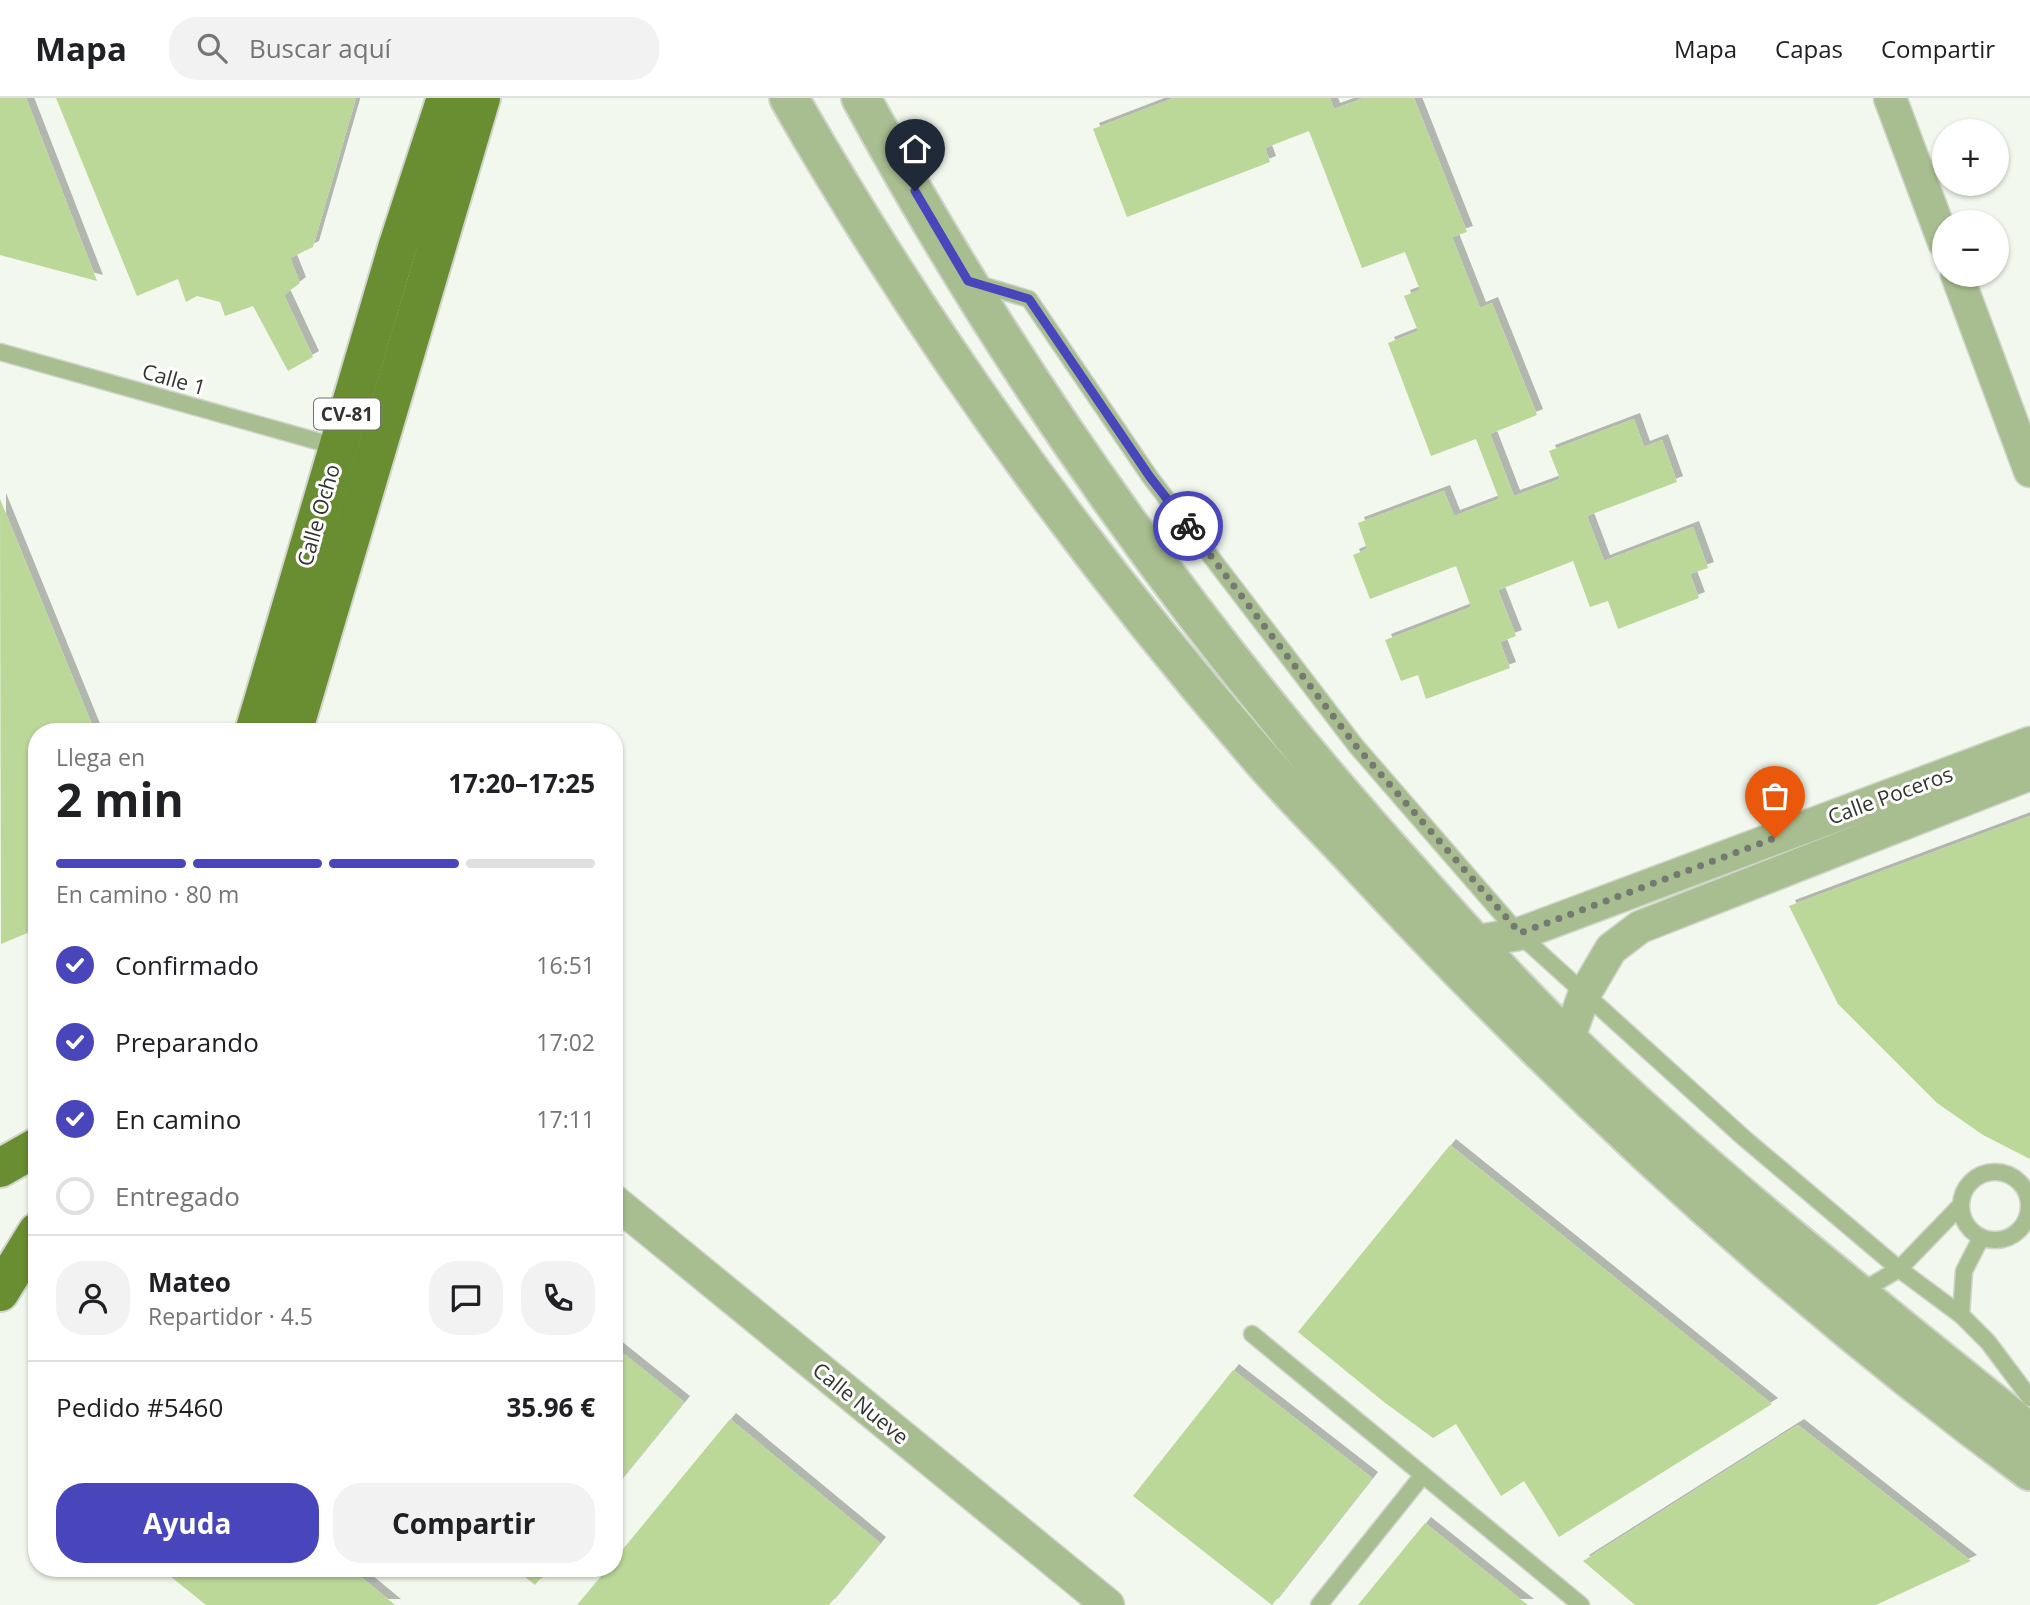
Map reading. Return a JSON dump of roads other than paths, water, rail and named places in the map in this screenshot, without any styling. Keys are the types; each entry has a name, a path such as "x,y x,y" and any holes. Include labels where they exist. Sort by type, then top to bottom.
{"main road":[{"name":"Calle Ocho","path":"257,723 397,248 446,98"},
{"name":"Calle Ocho","path":"296,723 481,98"},
{"path":"0,1168 28,1152"},
{"path":"0,1292 28,1247"}],"street":[{"path":"789,98 925,320 975,393 1142,617 1250,746 1435,946 1538,1052 1744,1242 1937,1402 2030,1471"},
{"path":"861,98 968,281 1068,438 1167,578 1338,792 1473,942 1568,1040 1739,1197 2030,1433"},
{"path":"1890,98 1932,210"},
{"path":"1910,98 1952,210"},
{"path":"1961,287 2030,471"},
{"path":"1981,287 2030,418"},
{"name":"Calle Poceros","path":"1473,942 1520,933 2030,743"},
{"name":"Calle Poceros","path":"1568,1040 1584,995 1611,949 1640,927 2030,774"},
{"name":"Calle Nueve","path":"623,1208 1108,1605"}],"lane":[{"path":"968,281 1029,299 1150,477 1356,746 1520,933 1584,995 1744,1138 1899,1269 1961,1315 1988,1342 2030,1398"},
{"name":"Calle 1","path":"0,352 338,447"},
{"path":"1814,1300 1856,1294 1899,1269 1960,1206 1968,1185 1988,1173 2011,1176 2026,1192 2029,1204 2023,1226 2004,1240 1981,1238 1966,1225 1960,1206"},
{"path":"1961,1315 1964,1271 1981,1238"},
{"path":"1252,1334 1581,1605"},
{"path":"1319,1605 1423,1475"}]}
